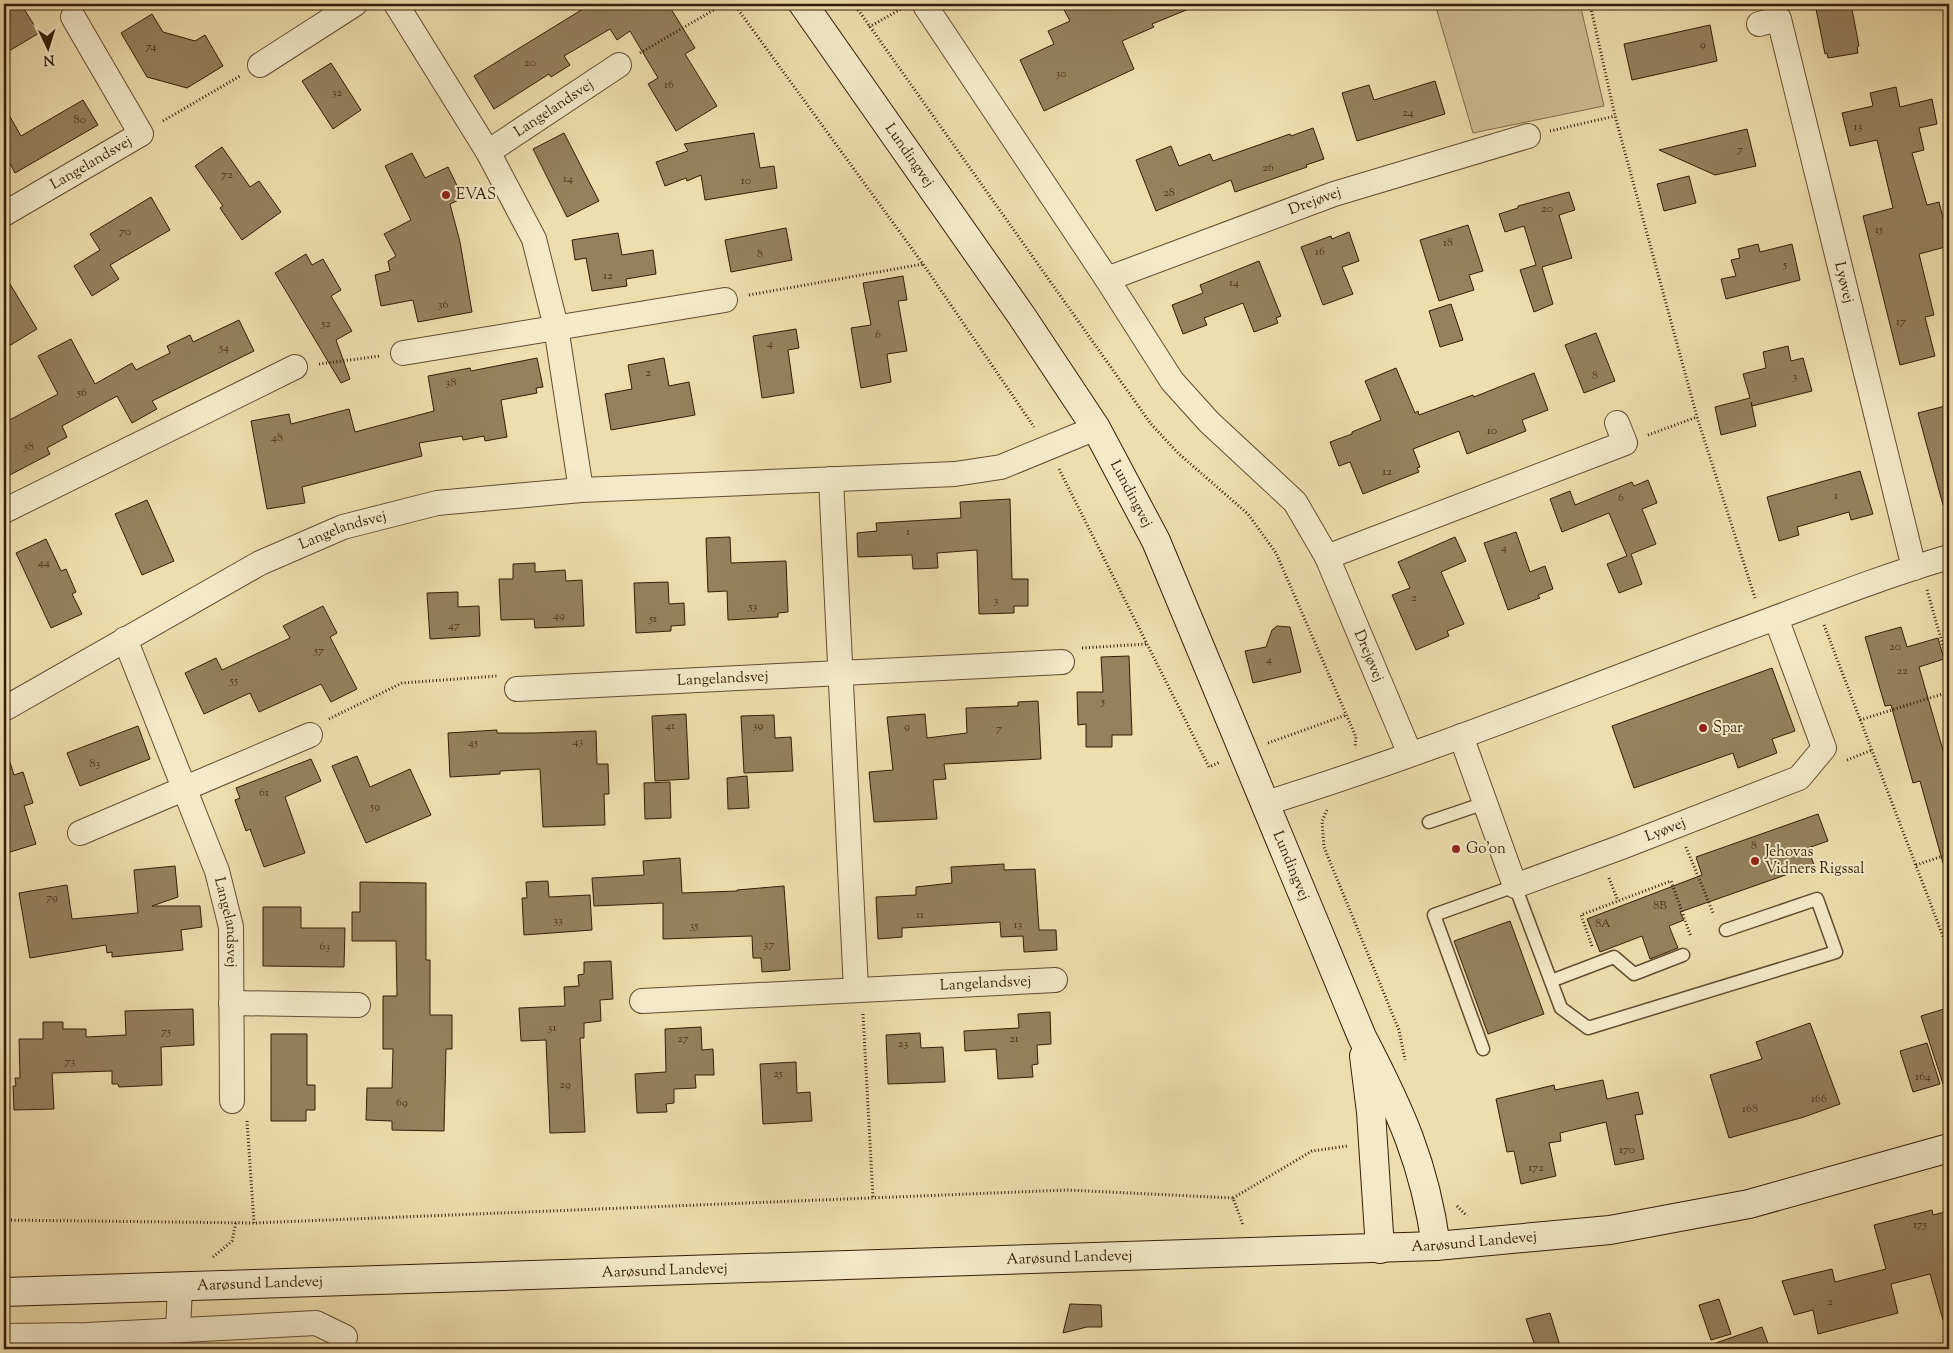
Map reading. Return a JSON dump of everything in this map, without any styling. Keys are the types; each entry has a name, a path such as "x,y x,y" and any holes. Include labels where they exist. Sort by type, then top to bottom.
{"street":[{"path":"260,64 355,4"},
{"path":"396,4 488,152 534,239 556,327 581,490"},
{"name":"Lundingvej","path":"804,4 1021,315 1096,428 1156,541 1245,751 1362,1038 1394,1098 1416,1154 1431,1208 1436,1246"},
{"name":"Drejøvej","path":"929,5 1172,381 1209,422 1295,502 1327,557 1410,754"},
{"name":"Langelandsvej","path":"4,214 141,134 73,17"},
{"name":"Lyøvej","path":"1759,24 1779,20 1914,568"},
{"name":"Langelandsvej","path":"488,152 619,65"},
{"name":"Drejøvej","path":"1107,279 1334,194 1528,136"},
{"path":"403,353 725,300"},
{"path":"4,511 295,367"},
{"name":"Langelandsvej","path":"4,709 260,563 343,526 438,503 581,490 955,474 1001,467 1049,449 1096,428"},
{"path":"1327,557 1621,433"},
{"path":"831,479 856,990"},
{"path":"1266,803 1355,775 1816,603 1949,557"},
{"name":"Lyøvej","path":"1515,886 1677,826 1799,778 1824,748 1770,620"},
{"name":"Langelandsvej","path":"126,639 218,871 231,928 232,1101"},
{"name":"Langelandsvej","path":"517,689 1062,662"},
{"path":"80,833 310,735"},
{"path":"1461,736 1515,886"},
{"name":"Langelandsvej","path":"642,1001 1055,980"},
{"path":"231,1003 358,1005"},
{"name":"Lundingvej","path":"1362,1038 1373,1142 1380,1249"},
{"name":"Aarøsund Landevej","path":"4,1292 1436,1246 1610,1230 1749,1204 1949,1148"},
{"name":"Aarøsund Landevej","path":"178,1330 180,1286"},
{"path":"4,1336 87,1335 316,1322 345,1337"}],"lane":[{"path":"1429,822 1485,802"},
{"path":"1483,1049 1434,915 1515,886 1561,1008 1588,1028 1836,952 1817,899 1726,930"},
{"path":"1550,981 1614,957 1634,974 1684,955"}],"path":[{"path":"619,65 724,4"},
{"path":"734,4 923,264 1049,449 1209,767 1245,751 1346,715"},
{"path":"854,4 1151,424 1178,453 1248,514 1276,553 1356,737 1355,775"},
{"path":"1590,4 1615,116 1697,417 1770,620"},
{"path":"869,27 902,9 929,5"},
{"path":"141,134 260,64"},
{"path":"1528,136 1615,116"},
{"path":"725,300 923,264"},
{"path":"295,367 403,353"},
{"path":"1621,433 1697,417"},
{"path":"1914,568 1925,584 1949,666"},
{"path":"1816,603 1949,952"},
{"path":"1062,662 1070,649 1146,644"},
{"path":"310,735 316,726 402,683 504,676 517,689"},
{"path":"1860,720 1949,692"},
{"path":"1328,806 1322,821 1324,847 1400,1030 1407,1067"},
{"path":"1677,826 1718,924 1726,930"},
{"path":"1916,865 1949,854"},
{"path":"1597,963 1581,915 1671,881 1693,943 1684,955"},
{"path":"856,990 863,1012 873,1198"},
{"path":"232,1101 247,1111 254,1223"},
{"path":"4,1220 254,1223 1067,1190 1233,1198 1312,1151 1373,1142"},
{"path":"1233,1198 1253,1253"},
{"path":"1451,1200 1468,1217"},
{"path":"209,1258 216,1256 232,1241 236,1222"}],"shaded area":[{"path":"1435,4 1580,4 1604,106 1473,133"}],"building":[{"path":"12,4 21,4 39,33 4,54 4,9"},
{"path":"591,4 668,4 695,48 685,54 717,106 676,131 648,84 658,78 630,31 617,40 610,29 564,56 570,65 551,77 549,74 494,109 474,76"},
{"path":"1061,4 1201,4 1152,24 1154,27 1122,41 1134,69 1044,111 1020,60 1054,44 1048,31 1070,21"},
{"path":"1815,4 1851,4 1859,46 1857,47 1858,53 1828,58 1827,53 1825,54"},
{"path":"152,14 163,32 195,41 205,35 223,66 187,88 147,77 121,33"},
{"path":"1710,25 1717,61 1632,80 1624,44"},
{"path":"331,63 361,110 333,129 302,81"},
{"path":"1435,81 1445,114 1357,141 1342,93 1369,85 1374,100"},
{"path":"1896,87 1900,107 1932,99 1937,124 1919,128 1924,150 1912,153 1927,205 1939,202 1944,222 1949,220 1949,246 1919,254 1934,315 1925,317 1935,356 1900,365 1863,216 1893,208 1877,140 1850,146 1842,113 1873,106 1870,93"},
{"path":"83,100 98,125 15,173 4,152 4,106 21,136"},
{"path":"1313,128 1324,159 1306,165 1307,167 1235,192 1231,180 1156,211 1136,160 1171,146 1179,166 1210,154 1213,161 1290,134 1291,136"},
{"path":"1747,129 1756,166 1715,175 1659,150"},
{"path":"564,133 599,201 567,217 533,149"},
{"path":"754,133 760,168 774,166 777,188 705,200 701,175 687,181 686,178 665,186 656,162 688,151 684,144"},
{"path":"222,147 250,187 259,181 281,212 242,240 220,208 223,206 195,166"},
{"path":"412,153 425,178 448,167 463,198 450,204 460,242 472,312 418,322 413,300 381,306 375,275 390,271 388,261 396,256 384,234 411,220 385,166"},
{"path":"1689,176 1696,203 1664,211 1657,184"},
{"path":"1569,192 1575,210 1559,215 1572,258 1542,267 1553,304 1534,312 1520,270 1536,265 1524,226 1505,232 1499,214 1518,208 1518,206"},
{"path":"151,197 170,230 110,265 119,279 92,296 74,266 100,250 90,234"},
{"path":"1468,225 1483,271 1469,275 1474,290 1439,301 1420,240"},
{"path":"786,228 792,260 731,272 725,240"},
{"path":"1349,232 1359,261 1342,267 1353,294 1323,305 1301,247 1331,236 1332,239"},
{"path":"618,233 622,255 653,250 656,274 626,279 627,286 592,291 586,258 575,260 572,240"},
{"path":"1758,244 1760,252 1792,244 1800,280 1726,299 1721,279 1736,276 1731,260 1740,258 1738,249"},
{"path":"306,254 312,265 323,259 341,290 331,296 352,331 336,340 350,379 341,383 275,273"},
{"path":"1259,261 1281,316 1276,318 1278,323 1254,332 1243,303 1204,318 1207,325 1183,334 1172,305 1203,293 1200,285"},
{"path":"4,274 37,329 4,349"},
{"path":"903,276 907,300 898,301 907,351 887,354 891,382 861,388 851,328 871,325 863,283"},
{"path":"1451,304 1463,340 1440,347 1429,311"},
{"path":"239,320 254,351 152,401 157,409 132,423 117,396 62,426 67,437 47,448 50,454 4,478 4,423 58,394 38,356 71,339 95,384 132,363 136,370 170,353 167,346 190,335 193,342"},
{"path":"796,329 799,348 788,350 794,393 762,398 753,336"},
{"path":"1596,333 1615,381 1584,393 1565,345"},
{"path":"1788,346 1791,361 1803,358 1812,391 1752,406 1751,402 1756,426 1721,435 1715,407 1750,398 1743,374 1766,368 1763,352"},
{"path":"537,358 543,387 536,388 537,393 501,400 507,437 485,441 484,436 463,440 462,436 419,443 422,456 302,487 305,503 267,509 251,421 289,414 291,424 349,409 355,432 434,411 428,376 470,368 471,371"},
{"path":"664,358 669,386 689,382 695,415 611,430 605,394 632,389 628,365"},
{"path":"1396,368 1415,413 1418,411 1419,415 1473,395 1474,397 1534,373 1548,410 1522,420 1526,431 1467,454 1459,431 1413,449 1420,467 1417,468 1419,472 1363,494 1350,462 1339,466 1330,442 1381,420 1365,381"},
{"path":"1949,405 1949,504 1943,505 1918,413"},
{"path":"1860,471 1873,514 1851,520 1849,512 1797,527 1799,535 1779,541 1767,497"},
{"path":"1648,480 1657,503 1642,509 1656,544 1631,554 1642,584 1619,593 1607,564 1627,556 1609,513 1562,532 1550,499 1570,491 1575,505 1632,482 1634,486"},
{"path":"1010,499 1012,579 1028,579 1028,606 1014,606 1014,613 979,614 977,550 937,553 938,568 913,569 912,555 858,557 857,533 877,531 876,523 961,518 960,502"},
{"path":"147,500 174,561 142,575 115,514"},
{"path":"1516,532 1530,572 1545,566 1553,589 1538,595 1540,598 1508,610 1484,543"},
{"path":"730,537 731,563 786,561 788,612 778,613 778,617 728,620 727,591 708,592 706,538"},
{"path":"1455,537 1466,561 1441,572 1464,624 1447,631 1449,636 1416,650 1392,595 1410,588 1398,562"},
{"path":"46,539 61,571 66,569 76,592 72,594 82,614 51,628 16,553"},
{"path":"535,563 535,572 565,570 566,581 582,580 584,626 535,628 534,619 501,620 499,579 513,579 513,564"},
{"path":"668,582 669,604 684,603 685,625 671,626 671,631 636,633 634,583"},
{"path":"458,592 458,607 479,606 480,636 430,639 427,593"},
{"path":"323,606 337,633 330,637 357,689 331,702 321,684 259,712 250,693 204,714 185,673 216,658 222,670 290,638 283,626"},
{"path":"1277,626 1290,627 1301,672 1253,683 1245,651 1266,647 1272,630"},
{"path":"1901,627 1907,647 1938,638 1944,659 1919,667 1949,771 1949,862 1943,863 1920,781 1913,783 1891,705 1885,706 1865,637"},
{"path":"1129,656 1132,735 1112,735 1112,747 1086,747 1086,724 1078,725 1077,692 1103,692 1101,657"},
{"name":"Spar","path":"1772,668 1795,731 1772,739 1777,753 1738,768 1733,753 1634,788 1612,726"},
{"path":"1038,701 1041,759 944,764 946,779 933,780 937,819 874,822 869,772 893,770 887,717 925,714 927,738 967,733 966,708 1018,706 1018,702"},
{"path":"686,714 689,779 655,781 652,716"},
{"path":"774,715 775,738 791,737 793,771 744,773 741,716"},
{"path":"138,726 150,759 80,786 67,753"},
{"path":"497,730 497,733 596,731 597,764 608,764 609,794 604,794 605,825 543,827 540,769 500,771 500,774 450,777 448,733"},
{"path":"8,756 14,775 23,772 33,803 24,806 36,844 4,854 4,757"},
{"path":"357,756 370,787 410,769 431,815 366,843 332,766"},
{"path":"311,759 321,781 285,797 305,853 264,867 250,829 246,831 235,800 240,798 236,788"},
{"path":"747,776 749,808 728,809 727,778"},
{"path":"670,782 671,818 645,819 644,783"},
{"path":"1818,814 1828,841 1808,848 1814,865 1680,912 1684,920 1669,926 1678,948 1650,959 1642,936 1600,952 1587,919 1702,875 1696,857"},
{"path":"680,858 682,893 737,891 784,886 790,970 762,972 761,958 753,958 752,936 663,939 663,903 594,906 592,878 644,875 643,861"},
{"path":"1004,864 1004,870 1035,869 1039,930 1056,930 1057,950 1024,952 1023,936 1001,937 1000,922 902,928 902,937 878,939 876,897 916,895 916,887 952,883 951,867"},
{"path":"175,866 178,897 152,906 200,906 202,927 181,930 183,950 112,957 112,952 107,953 106,945 30,958 19,893 67,885 72,919 138,913 134,870"},
{"path":"548,881 549,897 590,895 592,930 524,935 522,898 527,898 526,882"},
{"path":"360,882 426,883 426,960 430,960 430,1015 452,1015 452,1049 446,1049 444,1131 392,1130 392,1121 366,1120 367,1088 392,1088 393,1049 383,1049 383,996 397,996 396,941 352,941 352,912 360,912"},
{"path":"263,907 301,907 301,928 345,928 344,967 263,966"},
{"path":"1510,921 1544,1014 1488,1034 1454,941"},
{"path":"611,961 613,999 600,1000 601,1021 584,1023 584,1038 580,1038 585,1132 550,1133 546,1040 521,1041 519,1008 565,1006 564,987 579,986 578,975 584,974 584,962"},
{"path":"193,1009 194,1045 161,1047 162,1085 119,1087 118,1084 112,1084 112,1071 52,1073 54,1109 14,1110 13,1086 16,1086 15,1078 20,1078 19,1039 43,1039 43,1022 63,1022 63,1029 86,1029 86,1037 126,1035 125,1011"},
{"path":"1944,1009 1949,1027 1949,1089 1945,1090 1921,1016"},
{"path":"1050,1012 1051,1044 1037,1045 1038,1064 1032,1065 1033,1077 998,1079 996,1049 965,1051 964,1031 1019,1028 1018,1014"},
{"path":"1810,1023 1840,1104 1804,1117 1729,1138 1710,1075 1762,1059 1756,1042"},
{"path":"701,1027 702,1050 713,1049 714,1075 695,1075 696,1088 674,1089 674,1103 666,1104 667,1112 637,1113 635,1074 666,1072 665,1029"},
{"path":"920,1033 921,1048 943,1047 945,1082 888,1084 886,1035"},
{"path":"271,1034 307,1034 307,1085 315,1085 315,1110 306,1110 306,1121 271,1121"},
{"path":"1927,1043 1940,1084 1913,1092 1900,1051"},
{"path":"796,1062 797,1093 810,1092 812,1121 763,1124 760,1064"},
{"path":"1603,1080 1607,1099 1638,1092 1643,1114 1635,1115 1644,1159 1615,1165 1606,1122 1560,1133 1561,1141 1549,1143 1556,1176 1521,1184 1514,1151 1507,1152 1496,1099 1554,1085 1555,1090"},
{"path":"1932,1210 1933,1215 1949,1211 1949,1320 1943,1320 1930,1274 1891,1284 1898,1313 1818,1334 1813,1310 1794,1315 1782,1281 1832,1269 1835,1282 1886,1269 1874,1225"},
{"path":"1719,1299 1731,1334 1711,1340 1699,1305"},
{"path":"1070,1304 1101,1305 1102,1327 1087,1327 1063,1333"},
{"path":"1550,1313 1561,1349 1536,1349 1526,1319"},
{"path":"1762,1327 1770,1349 1707,1349 1707,1346"}],"place":[{"name":"EVAS","path":"446,195"},
{"name":"Spar","path":"1703,728"},
{"name":"Go'on","path":"1456,849"},
{"name":"Jehovas Vidners Rigssal","path":"1755,861"}]}
